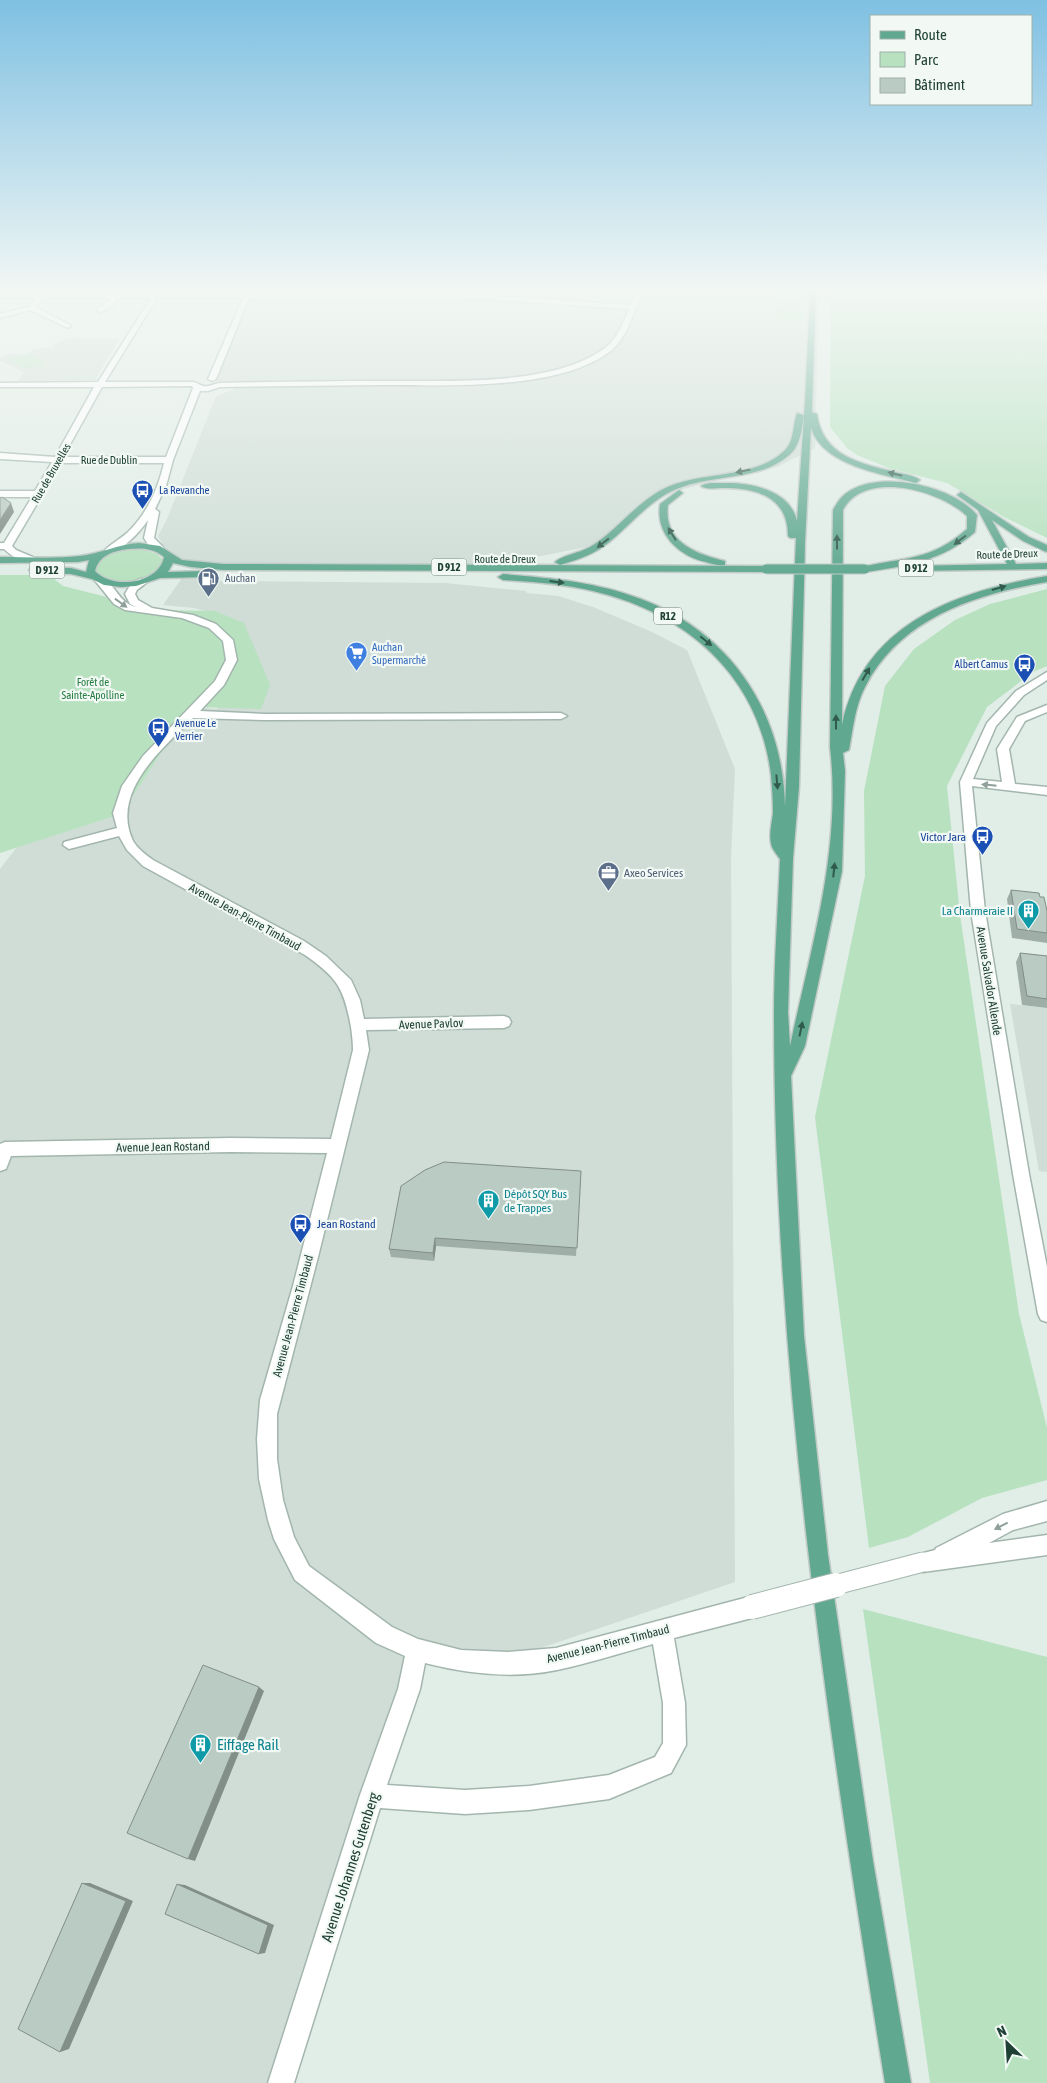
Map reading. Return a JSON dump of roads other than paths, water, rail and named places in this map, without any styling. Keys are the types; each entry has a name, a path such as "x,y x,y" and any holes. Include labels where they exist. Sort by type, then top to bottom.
{"main road":[{"name":"R12","path":"461,567 475,565 539,565 572,559 593,551 604,543 648,502 663,492 682,483 758,468 774,462 786,454 794,445 798,430 803,387"},
{"name":"R12","path":"809,387 800,542 793,787 787,858 781,1012 786,1170 795,1336 817,1545 861,1861 898,2083"},
{"name":"R12","path":"809,400 819,437 832,451 852,461 882,471 947,489 980,506 1026,539 1047,549"},
{"name":"R12","path":"751,569 698,556 681,547 672,537 661,514 664,504 672,496 687,489 708,485 727,485 769,494 782,503 789,511 793,524 793,537 800,542"},
{"name":"R12","path":"784,1074 797,1046 834,871 838,771 836,747 838,510 843,500 851,494 865,489 899,485 918,487 948,496 959,502 972,515 972,530 963,539 938,554 921,560 865,569"},
{"path":"980,506 1011,560 1012,566 999,570"},
{"path":"137,546 160,549 169,557 168,566 158,575 143,581 122,584 96,578 90,571 90,566 106,552 137,546"},
{"name":"D 912","path":"0,560 78,559 106,552"},
{"name":"Route de Dreux","path":"169,557 181,562 223,567 865,569 1047,566"},
{"name":"Route de Dreux","path":"967,568 1047,570"},
{"name":"Route de Dreux","path":"158,575 731,569"},
{"name":"D 912","path":"0,570 71,571 96,578"},
{"name":"R12","path":"386,572 519,577 593,588 655,608 691,629 722,654 742,677 756,702 767,732 775,764 779,812 778,846 787,858"},
{"name":"R12","path":"838,771 858,688 872,664 890,644 906,630 951,604 1005,586 1047,579"}],"street":[{"name":"Rue de Bruxelles","path":"32,560 3,546 38,494 99,387"},
{"path":"106,552 126,540 148,514 168,470 168,460 196,387"},
{"path":"201,387 208,389"},
{"path":"160,549 149,538 152,518 176,465 203,394 213,387"},
{"name":"Rue de Dublin","path":"0,456 19,458"},
{"name":"Rue de Dublin","path":"0,461 19,458 168,460"},
{"path":"0,494 38,494"},
{"name":"Avenue Jean-Pierre Timbaud","path":"96,578 107,585 116,601 125,607 143,612 150,610"},
{"name":"Avenue Jean-Pierre Timbaud","path":"143,581 133,588 131,596 134,602 150,610 191,617 210,625 225,637 231,646 231,663 227,671 190,714 146,760 126,788 122,798 119,817 126,840 132,849 148,863 282,936 330,967 349,990 361,1042 361,1050 303,1285 270,1400 266,1422 267,1463 273,1499 283,1537 292,1560 302,1573 384,1635 417,1650 461,1661 508,1663 556,1659 928,1562 1047,1545"},
{"name":"Avenue Salvador Allende","path":"1045,679 1020,693 991,725 966,782 978,911 1021,1174 1047,1314"},
{"path":"1009,787 1003,749 1021,719 1047,708"},
{"path":"190,714 265,717 561,716"},
{"path":"966,782 1047,791"},
{"path":"69,845 122,831"},
{"name":"Avenue Pavlov","path":"357,1025 504,1022"},
{"name":"Avenue Jean Rostand","path":"0,1164 5,1149 230,1145 336,1146"},
{"name":"Avenue Jean-Pierre Timbaud","path":"928,1562 1010,1522 1047,1511"},
{"path":"372,1795 418,1800 465,1802 529,1798 609,1787 663,1765 675,1745 674,1703 662,1631"},
{"name":"Avenue Johannes Gutenberg","path":"281,2083 372,1795 409,1688 417,1650"}],"place":[{"name":"La Revanche","path":"143,509"},
{"name":"Auchan","path":"209,597"},
{"name":"Auchan Supermarché","path":"356,672"},
{"name":"Albert Camus","path":"1024,683"},
{"name":"Avenue Le Verrier","path":"159,748"},
{"name":"Victor Jara","path":"982,856"},
{"name":"Axeo Services","path":"608,892"},
{"name":"La Charmeraie II","path":"1029,930"},
{"name":"Dépôt SQY Bus de Trappes","path":"488,1220"},
{"name":"Jean Rostand","path":"301,1243"},
{"name":"Eiffage Rail","path":"201,1763"}],"park label":[{"name":"Forêt de Sainte-Apolline","path":"93,688"}]}
